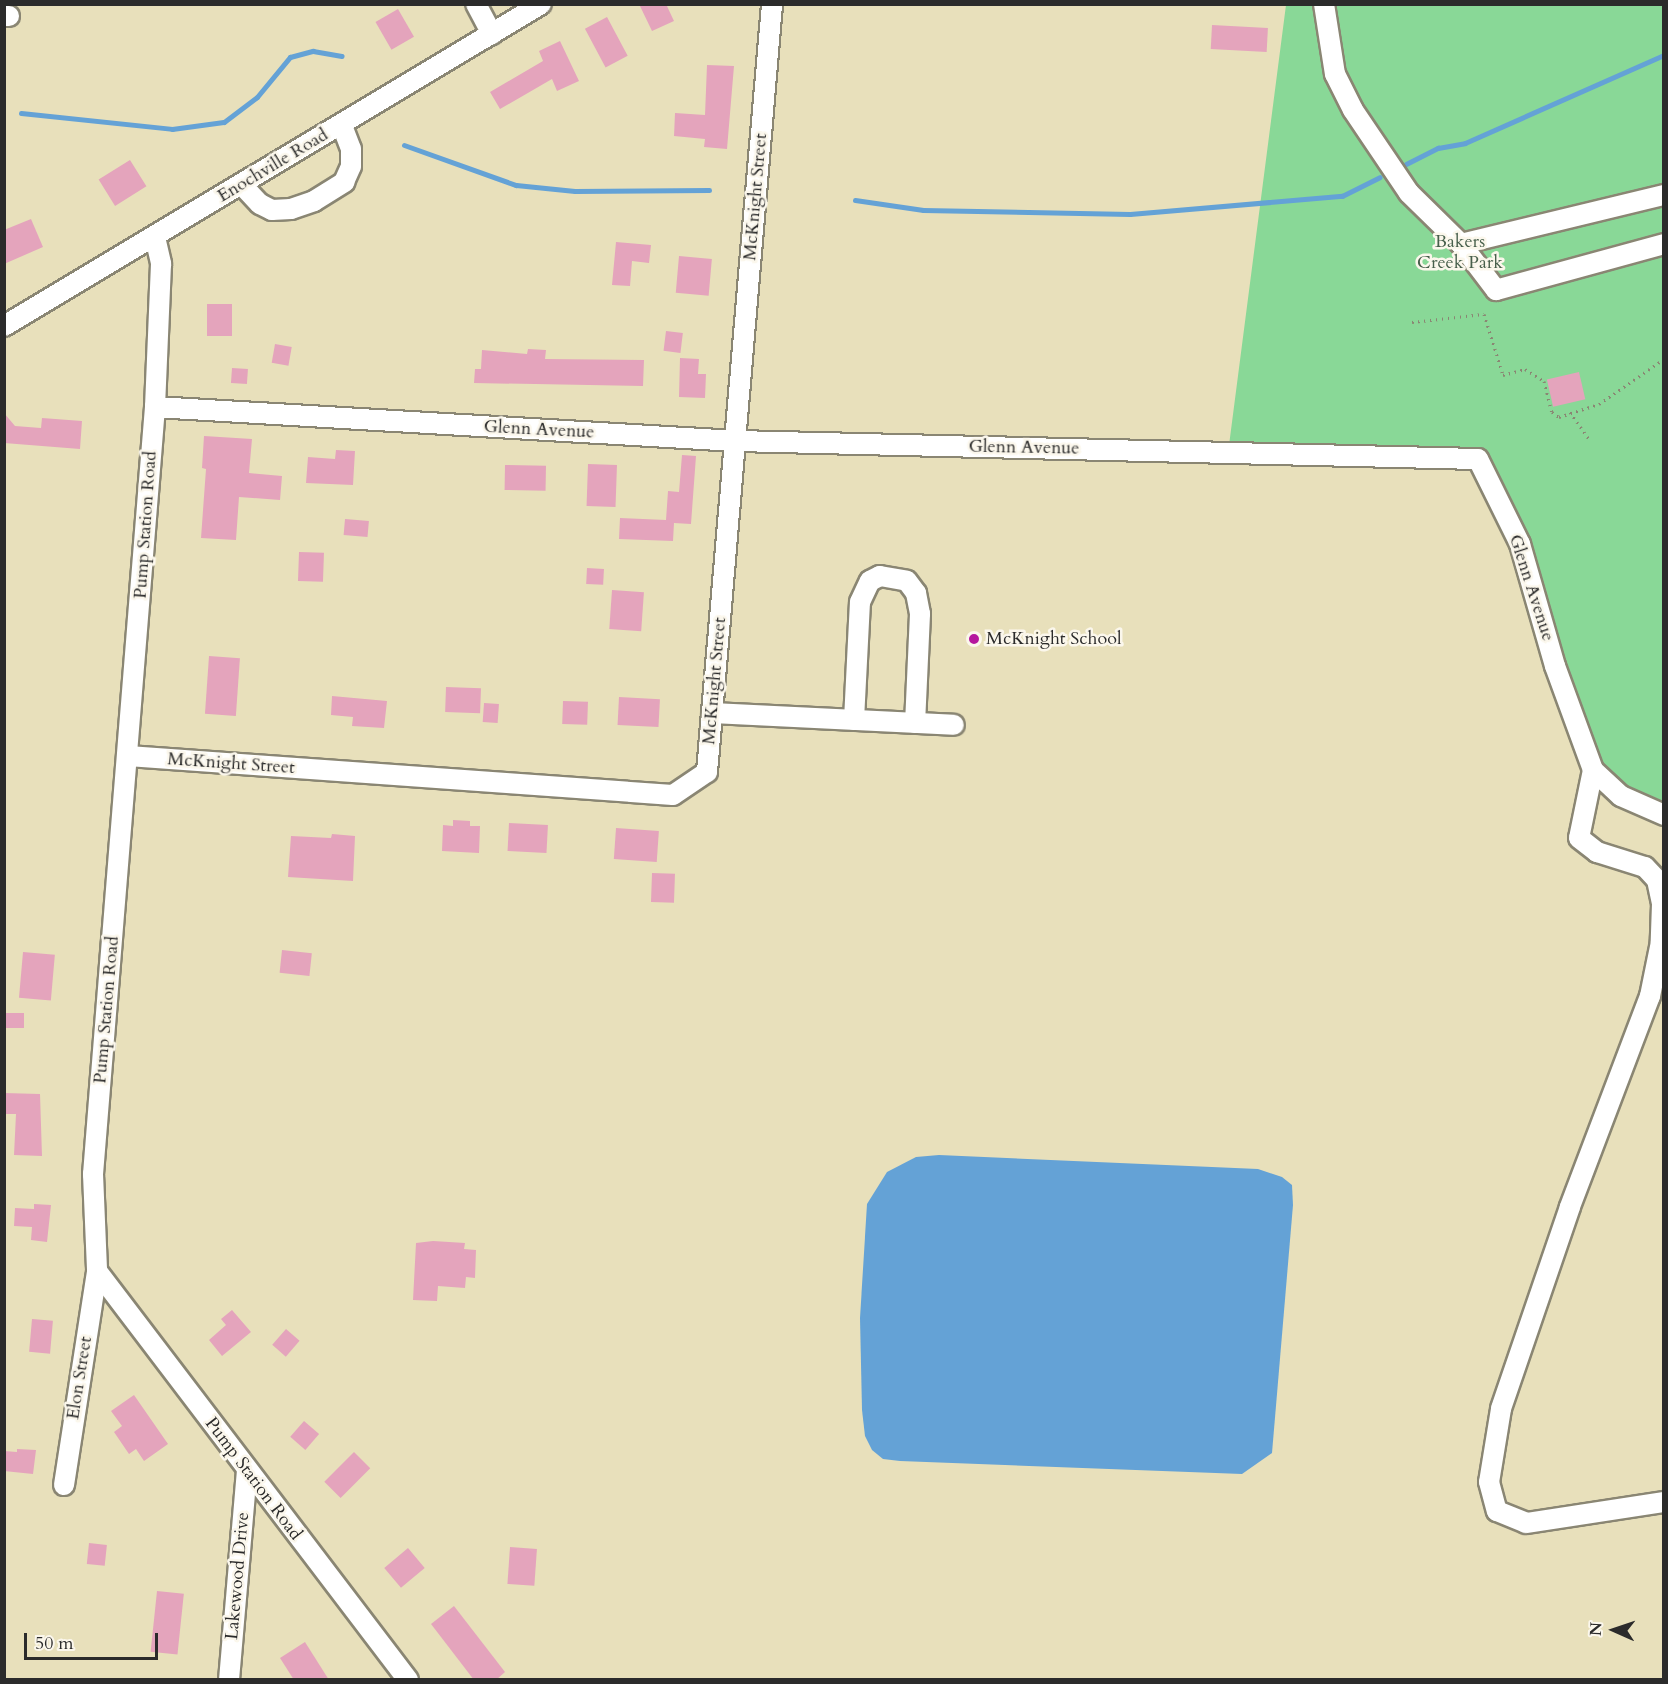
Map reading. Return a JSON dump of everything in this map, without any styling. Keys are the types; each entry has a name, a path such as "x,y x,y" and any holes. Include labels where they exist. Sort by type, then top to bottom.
{"street":[{"path":"476,4 492,34"},
{"name":"Enochville Road","path":"4,326 542,4"},
{"name":"McKnight Street","path":"128,756 673,795 707,772 772,4"},
{"path":"1324,4 1335,74 1353,110 1409,193 1461,244 1496,290 1664,244"},
{"path":"242,185 260,204 272,210 291,209 314,201 344,183 351,166 351,149 342,124"},
{"path":"1461,244 1664,195"},
{"name":"Pump Station Road","path":"156,237 161,264 155,407 93,1174 97,1271 247,1472 408,1680"},
{"name":"Glenn Avenue","path":"155,407 736,441 1478,459 1520,544 1555,666 1593,770 1621,796 1664,814"},
{"path":"854,720 860,602 870,581 880,576 907,581 916,593 920,614 915,723"},
{"path":"712,714 954,725"},
{"path":"1593,770 1579,838 1597,852 1645,867 1657,880 1662,904 1661,942 1650,996 1570,1207 1501,1409 1489,1482 1497,1511 1526,1523 1664,1502"},
{"name":"Elon Street","path":"64,1485 97,1271"},
{"name":"Lakewood Drive","path":"229,1680 247,1472"}],"path":[{"path":"1412,322 1484,314 1503,375 1525,369 1544,381 1555,416 1599,404 1664,359"},
{"path":"1570,412 1588,438"}],"green space":[{"name":"Bakers Creek Park","path":"1286,5 1663,5 1663,815 1593,770 1520,544 1478,459 1228,453"}],"water":[{"path":"939,1155 1258,1169 1282,1177 1292,1185 1293,1205 1272,1453 1242,1474 900,1461 883,1459 872,1450 865,1436 862,1410 860,1318 867,1204 887,1172 916,1157"}],"building":[{"path":"639,4 666,4 674,21 652,31"},
{"path":"398,9 414,37 391,50 375,22"},
{"path":"607,17 628,56 606,68 585,29"},
{"path":"1212,25 1268,28 1267,52 1211,49"},
{"path":"560,41 579,81 557,91 552,79 500,109 490,92 543,61 539,51"},
{"path":"707,65 734,66 727,149 704,147 705,139 674,136 675,113 705,115"},
{"path":"130,160 146,186 115,206 99,180"},
{"path":"31,219 43,247 4,264 4,230"},
{"path":"616,242 651,245 649,263 632,261 630,286 612,285"},
{"path":"679,256 712,259 709,296 676,293"},
{"path":"207,304 232,304 232,336 207,336"},
{"path":"666,331 683,333 680,353 664,351"},
{"path":"275,344 292,347 288,366 272,363"},
{"path":"528,349 546,350 545,359 644,360 643,386 474,383 475,369 481,369 482,350 527,354"},
{"path":"680,358 699,359 698,374 706,374 705,398 679,397"},
{"path":"232,368 248,369 247,384 231,383"},
{"path":"1579,372 1585,399 1553,407 1547,379"},
{"path":"4,413 15,426 41,428 42,418 82,421 80,449 4,443"},
{"path":"204,436 252,439 249,473 282,476 280,500 239,497 236,540 201,538 206,469 202,468"},
{"path":"336,450 355,451 353,485 306,483 308,457 335,459"},
{"path":"682,455 696,456 691,524 674,523 673,541 619,539 620,518 666,520 668,491 679,492"},
{"path":"588,464 617,465 616,507 587,506"},
{"path":"505,465 546,466 546,491 505,490"},
{"path":"345,519 369,521 368,537 344,535"},
{"path":"299,552 324,553 323,582 298,581"},
{"path":"587,568 604,569 603,585 586,584"},
{"path":"612,590 644,592 641,631 609,629"},
{"path":"209,656 240,658 236,716 205,714"},
{"path":"446,687 481,688 480,713 445,712"},
{"path":"332,696 387,701 384,728 352,726 353,717 331,715"},
{"path":"619,697 660,699 658,727 618,725"},
{"path":"563,701 588,702 587,725 562,724"},
{"path":"484,703 499,704 498,723 483,722"},
{"path":"453,820 470,821 470,826 480,826 479,853 442,851 443,825 453,826"},
{"path":"509,823 548,825 546,853 508,851"},
{"path":"616,828 659,831 657,862 614,859"},
{"path":"332,834 355,836 353,881 288,877 291,836 331,838"},
{"path":"652,873 675,874 674,903 651,902"},
{"path":"282,950 312,953 309,976 280,973"},
{"path":"23,952 55,955 51,1001 19,998"},
{"path":"6,1013 24,1013 24,1028 6,1028"},
{"path":"4,1093 40,1094 42,1156 14,1155 16,1114 4,1114"},
{"path":"34,1204 51,1205 47,1242 31,1240 32,1227 14,1226 15,1208 34,1209"},
{"path":"433,1241 465,1243 464,1249 476,1250 475,1278 466,1277 465,1288 438,1286 437,1301 413,1300 416,1243"},
{"path":"232,1310 251,1332 222,1356 209,1340 226,1325 221,1319"},
{"path":"32,1319 53,1321 50,1354 29,1352"},
{"path":"286,1329 300,1341 286,1357 272,1345"},
{"path":"134,1395 168,1444 144,1461 136,1449 129,1454 114,1432 122,1426 111,1411"},
{"path":"304,1421 319,1434 305,1450 290,1437"},
{"path":"17,1449 36,1450 33,1474 4,1471 4,1451 17,1452"},
{"path":"354,1452 370,1468 341,1498 324,1482"},
{"path":"89,1543 107,1545 105,1566 87,1564"},
{"path":"510,1547 537,1549 534,1586 507,1584"},
{"path":"408,1548 425,1568 401,1588 384,1568"},
{"path":"157,1591 184,1594 177,1654 151,1652"},
{"path":"454,1606 505,1672 496,1680 474,1680 431,1624"},
{"path":"305,1642 329,1680 294,1680 280,1658"}],"waterway":[{"path":"21,113 172,129 224,122 257,97 290,57 313,51 342,56"},
{"path":"1406,164 1438,148 1465,143 1664,55"},
{"path":"404,145 516,185 575,191 709,190"},
{"path":"855,200 923,210 1130,214 1342,196 1380,177"}],"place":[{"name":"McKnight School","path":"974,639"}]}
